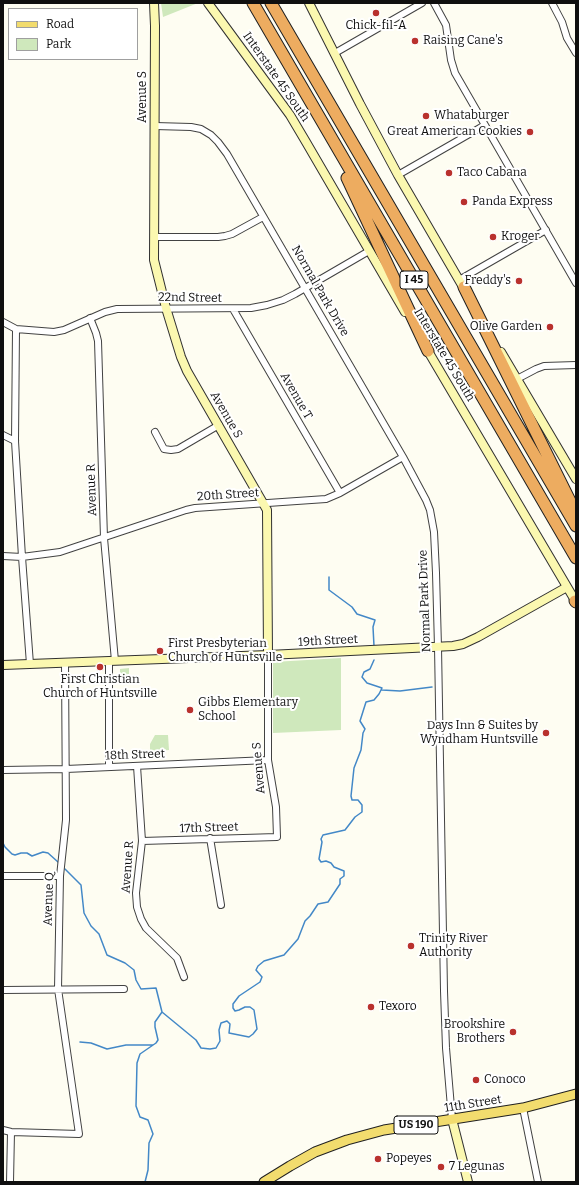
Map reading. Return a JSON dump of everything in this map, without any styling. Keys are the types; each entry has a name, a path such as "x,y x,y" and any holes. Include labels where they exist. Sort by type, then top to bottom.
{"highway":[{"name":"I 45","path":"253,3 576,558"},
{"name":"I 45","path":"271,3 576,526"},
{"path":"317,114 428,351"},
{"path":"461,284 576,513"}],"main road":[{"name":"11th Street","path":"264,1182 315,1152 347,1140 384,1130 523,1108 576,1094"}],"street":[{"name":"Avenue S","path":"154,3 154,260 166,308 181,357 187,371 267,510 268,760 276,807 277,837"},
{"name":"Interstate 45 South","path":"208,3 290,115 576,602"},
{"path":"309,3 398,175 576,479"},
{"path":"335,53 422,3"},
{"path":"434,3 446,25 452,66 576,282"},
{"path":"552,3 562,22 567,38 576,53"},
{"path":"398,175 485,124"},
{"name":"Normal Park Drive","path":"155,126 191,127 201,130 211,135 227,154 403,457 426,500 432,520 438,647 444,1005 452,1119 468,1182"},
{"path":"154,237 225,236 232,234 263,217"},
{"path":"461,284 546,230"},
{"name":"22nd Street","path":"3,322 16,329 54,332 64,330 90,318 116,309 252,308 283,300 369,251"},
{"name":"Avenue T","path":"233,309 340,493"},
{"name":"Avenue R","path":"90,318 98,341 104,538 112,661 109,767"},
{"path":"16,329 15,441 30,664"},
{"path":"517,379 544,366 576,365"},
{"path":"155,432 164,449 171,450 178,449 219,426"},
{"path":"3,435 15,441"},
{"name":"20th Street","path":"3,556 22,557 60,552 196,508 326,499 340,493 403,457"},
{"name":"19th Street","path":"3,665 453,646 472,640 567,587"},
{"name":"Avenue Q","path":"11,1132 78,1134 58,989 60,876 66,820 65,663"},
{"name":"18th Street","path":"3,770 66,769 268,760"},
{"name":"Avenue R","path":"137,766 142,841 136,894 137,906 146,928 177,958 184,977"},
{"name":"17th Street","path":"142,841 277,837"},
{"path":"210,838 221,905"},
{"path":"3,876 60,876"},
{"path":"3,990 124,989"},
{"path":"523,1108 538,1182"},
{"path":"3,1130 11,1132 10,1182"}],"green space":[{"path":"161,3 198,3 163,17"},
{"path":"341,658 341,730 273,733 273,662"},
{"path":"129,668 129,685 120,685 120,669"},
{"path":"155,735 168,735 169,750 150,752 150,744"}],"waterway":[{"path":"329,577 329,590 352,607 357,614 375,620 373,627 374,646"},
{"path":"145,1182 148,1170 149,1143 153,1134 148,1120 140,1117 136,1106 137,1063 140,1054 158,1040 155,1022 162,1012 196,1040 201,1048 216,1048 220,1041 219,1030 221,1023 227,1021 230,1024 229,1033 249,1037 253,1034 257,1029 254,1010 250,1007 245,1007 235,1011 233,1004 239,996 260,982 262,977 256,970 258,966 264,961 284,955 298,939 305,921 318,904 328,902 340,884 340,879 344,876 344,871 334,867 331,863 326,861 321,862 319,859 322,842 321,839 323,835 345,830 355,817 362,812 362,805 358,800 352,800 351,796 354,768 361,750 363,733 365,729 360,721 366,702 374,700 382,688 367,683 362,677 364,672 370,669 374,660"},
{"path":"382,690 400,691 432,687"},
{"path":"3,843 12,854 27,853 32,856 43,852 48,853 58,862"},
{"path":"65,869 81,885 84,913 91,926 99,934 107,955 125,963 134,970 136,980 141,989 156,988 162,1012"},
{"path":"80,1042 91,1043 107,1049 126,1045 153,1045"}],"place":[{"name":"Chick-fil-A","path":"376,13"},
{"name":"Raising Cane's","path":"415,41"},
{"name":"Whataburger","path":"426,116"},
{"name":"Great American Cookies","path":"530,132"},
{"name":"Taco Cabana","path":"449,173"},
{"name":"Panda Express","path":"464,202"},
{"name":"Kroger","path":"493,237"},
{"name":"Freddy's","path":"519,281"},
{"name":"Olive Garden","path":"550,327"},
{"name":"First Presbyterian Church of Huntsville","path":"160,651"},
{"name":"First Christian Church of Huntsville","path":"100,667"},
{"name":"Gibbs Elementary School","path":"190,710"},
{"name":"Days Inn & Suites by Wyndham Huntsville","path":"546,733"},
{"name":"Trinity River Authority","path":"411,946"},
{"name":"Texoro","path":"371,1007"},
{"name":"Brookshire Brothers","path":"513,1032"},
{"name":"Conoco","path":"476,1080"},
{"name":"Popeyes","path":"378,1159"},
{"name":"7 Legunas","path":"441,1167"}]}
